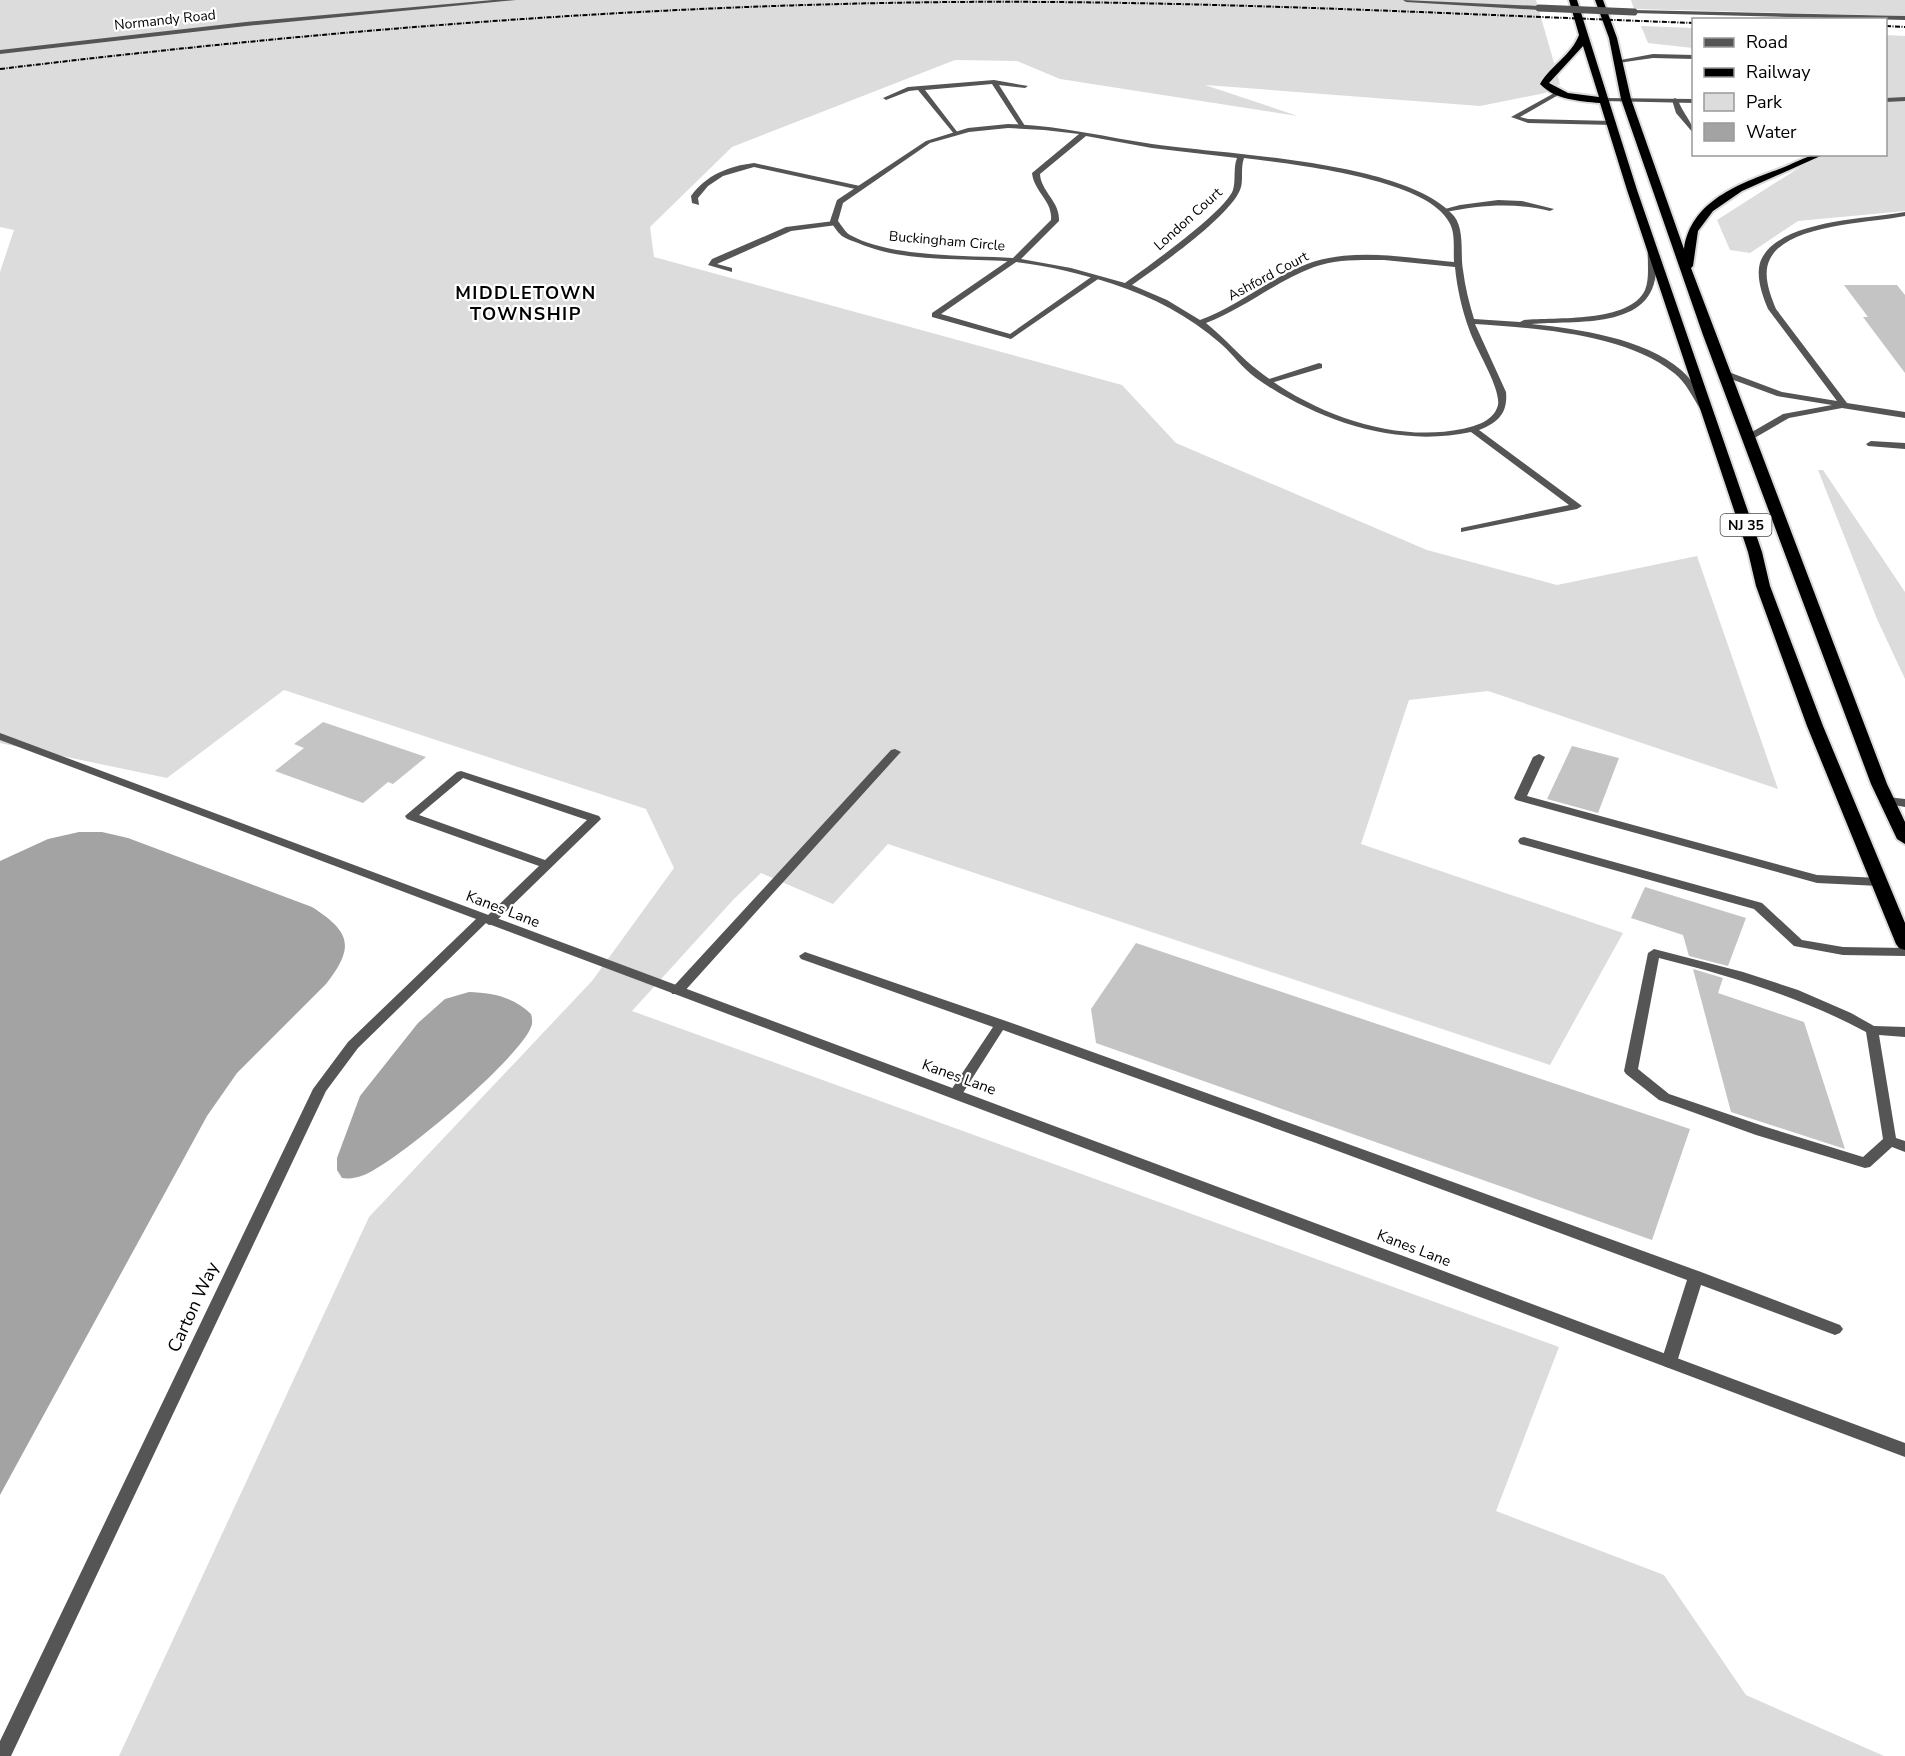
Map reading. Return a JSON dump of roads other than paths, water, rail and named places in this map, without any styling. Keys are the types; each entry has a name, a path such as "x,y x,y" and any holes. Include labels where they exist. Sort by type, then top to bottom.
{"highway":[{"name":"NJ 35","path":"1573,0 1652,248 1755,552 1767,596 1815,726 1905,944"},
{"name":"NJ 35","path":"1599,0 1612,38 1626,99 1724,373 1887,801 1905,839"},
{"path":"1584,34 1580,47 1544,84 1558,93 1584,99 1605,100"},
{"path":"1687,270 1691,236 1698,221 1708,210 1748,185 1816,156"}],"street":[{"name":"Normandy Road","path":"0,52 246,24 513,0"},
{"path":"1406,0 1634,12 1905,18"},
{"path":"1618,61 1667,56 1692,57"},
{"path":"886,98 920,87 994,82 1025,86"},
{"path":"994,82 1022,126"},
{"path":"920,87 955,133"},
{"path":"1558,93 1514,117 1528,121 1613,123"},
{"path":"1887,100 1905,99"},
{"path":"1605,100 1692,100"},
{"path":"1675,100 1679,113 1692,129"},
{"path":"729,270 712,264 789,229 834,224 834,211 840,202 928,142 955,133 985,128 1022,126 1329,169 1399,186 1445,210 1492,201 1515,202 1550,209"},
{"path":"1085,134 1036,173 1039,186 1054,205 1057,214 1055,221 1015,260 935,315 1011,337 1097,277"},
{"name":"London Court","path":"1127,285 1164,259 1227,205 1237,189 1238,165 1241,156"},
{"path":"696,203 694,198 698,192 715,178 741,167 754,165 860,188"},
{"name":"Buckingham Circle","path":"834,224 847,237 883,249 1015,260 1127,285 1172,305 1199,323 1267,381 1294,398 1325,412 1388,431 1432,435 1472,429 1490,422 1501,413 1504,404 1502,392 1470,321 1458,265 1455,228 1445,210"},
{"path":"1845,406 1772,309 1765,291 1765,261 1773,248 1803,232 1905,214"},
{"path":"1470,321 1514,323 1598,317 1630,309 1644,297 1649,289 1652,248"},
{"name":"Ashford Court","path":"1199,323 1223,316 1293,275 1324,262 1365,259 1458,265"},
{"path":"1514,323 1583,335 1644,352 1679,373 1707,412"},
{"path":"1267,381 1319,366"},
{"path":"1724,373 1780,394 1905,415"},
{"path":"1748,438 1786,416 1845,406"},
{"path":"1464,530 1577,506 1472,429"},
{"path":"1871,444 1905,446"},
{"name":"Kanes Lane","path":"0,736 1905,1450"},
{"path":"677,991 895,752"},
{"path":"1539,757 1520,798 1817,879 1879,882"},
{"name":"Carton Way","path":"2,1756 320,1089 353,1045 547,865 595,819 461,774 411,816 547,865"},
{"path":"1887,801 1905,803"},
{"path":"1524,841 1758,906 1798,943 1843,951 1905,952"},
{"path":"1890,1141 1865,1163 1761,1131 1664,1097 1632,1071 1654,952 1712,967 1838,1010 1872,1030 1905,1032"},
{"path":"805,956 1000,1024 1696,1276 1835,1329"},
{"path":"956,1093 1000,1024"},
{"path":"1872,1030 1890,1141"},
{"path":"1890,1141 1905,1147"},
{"path":"1669,1362 1696,1276"}],"water":[{"path":"79,832 102,832 128,838 312,907 335,924 341,933 345,950 342,960 326,984 237,1073 207,1116 0,1495 0,861 48,839"},
{"path":"469,992 503,997 518,1004 531,1014 532,1025 522,1042 505,1062 456,1108 403,1150 364,1175 342,1178 337,1170 337,1158 360,1096 418,1023 445,999"}],"railway":[{"path":"0,69 237,43 475,22 594,14 833,4 1138,3 1692,23"},
{"path":"1887,26 1905,27"}],"district":[{"name":"MIDDLETOWN TOWNSHIP","path":"526,303"}]}
